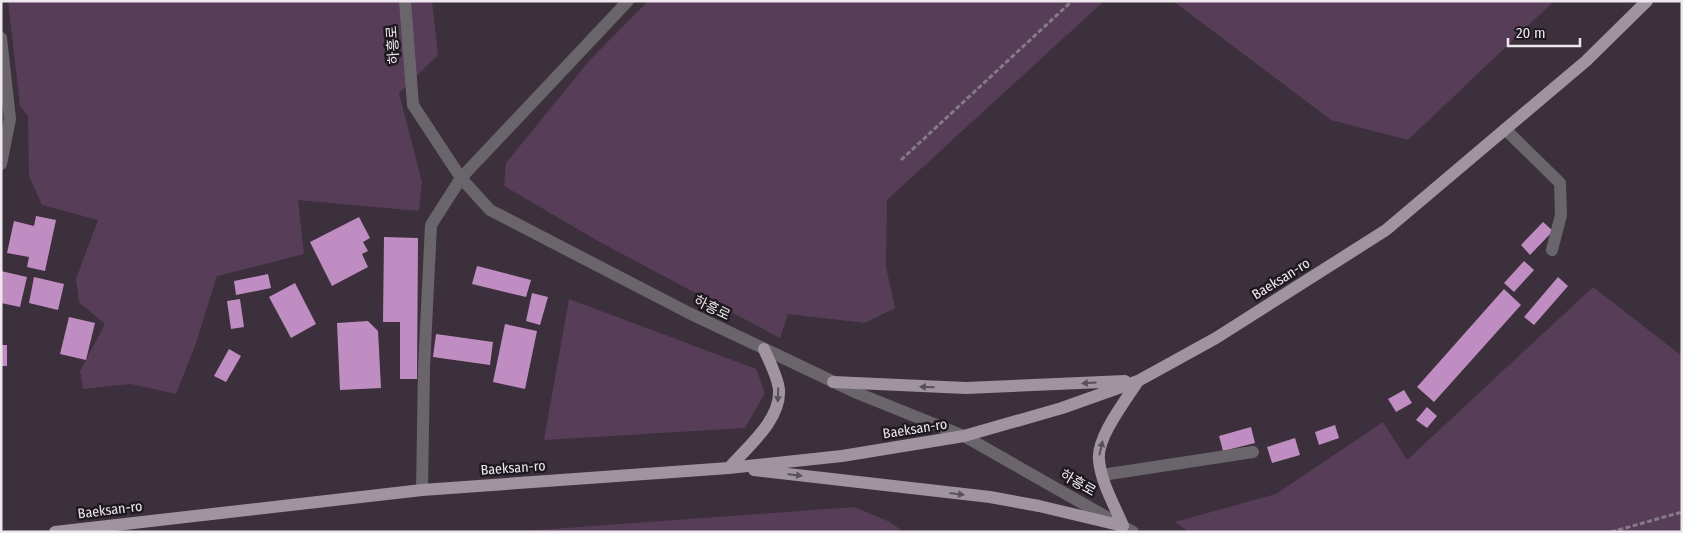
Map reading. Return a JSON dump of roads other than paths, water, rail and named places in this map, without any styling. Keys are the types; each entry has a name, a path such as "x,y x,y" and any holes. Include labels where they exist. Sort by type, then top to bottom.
{"main road":[{"name":"Baeksan-ro","path":"55,532 422,490 730,468 842,456 964,436 1062,408 1138,380 1216,338 1386,230 1586,61 1647,1"},
{"path":"730,468 767,424 778,407 779,389 764,349"},
{"path":"833,382 966,388 1138,380"},
{"path":"1128,529 1102,475 1098,459 1100,443 1138,380"},
{"path":"730,468 990,497 1039,506 1128,529"}],"street":[{"name":"하흥로","path":"405,1 413,105 461,178 490,210 680,309 833,382 964,436 1128,529"},
{"path":"422,490 424,368 431,225 461,178 628,1"},
{"path":"1,38 10,119 1,164"},
{"path":"1505,130 1560,183 1561,215 1552,250"},
{"path":"1102,475 1253,452"}]}
